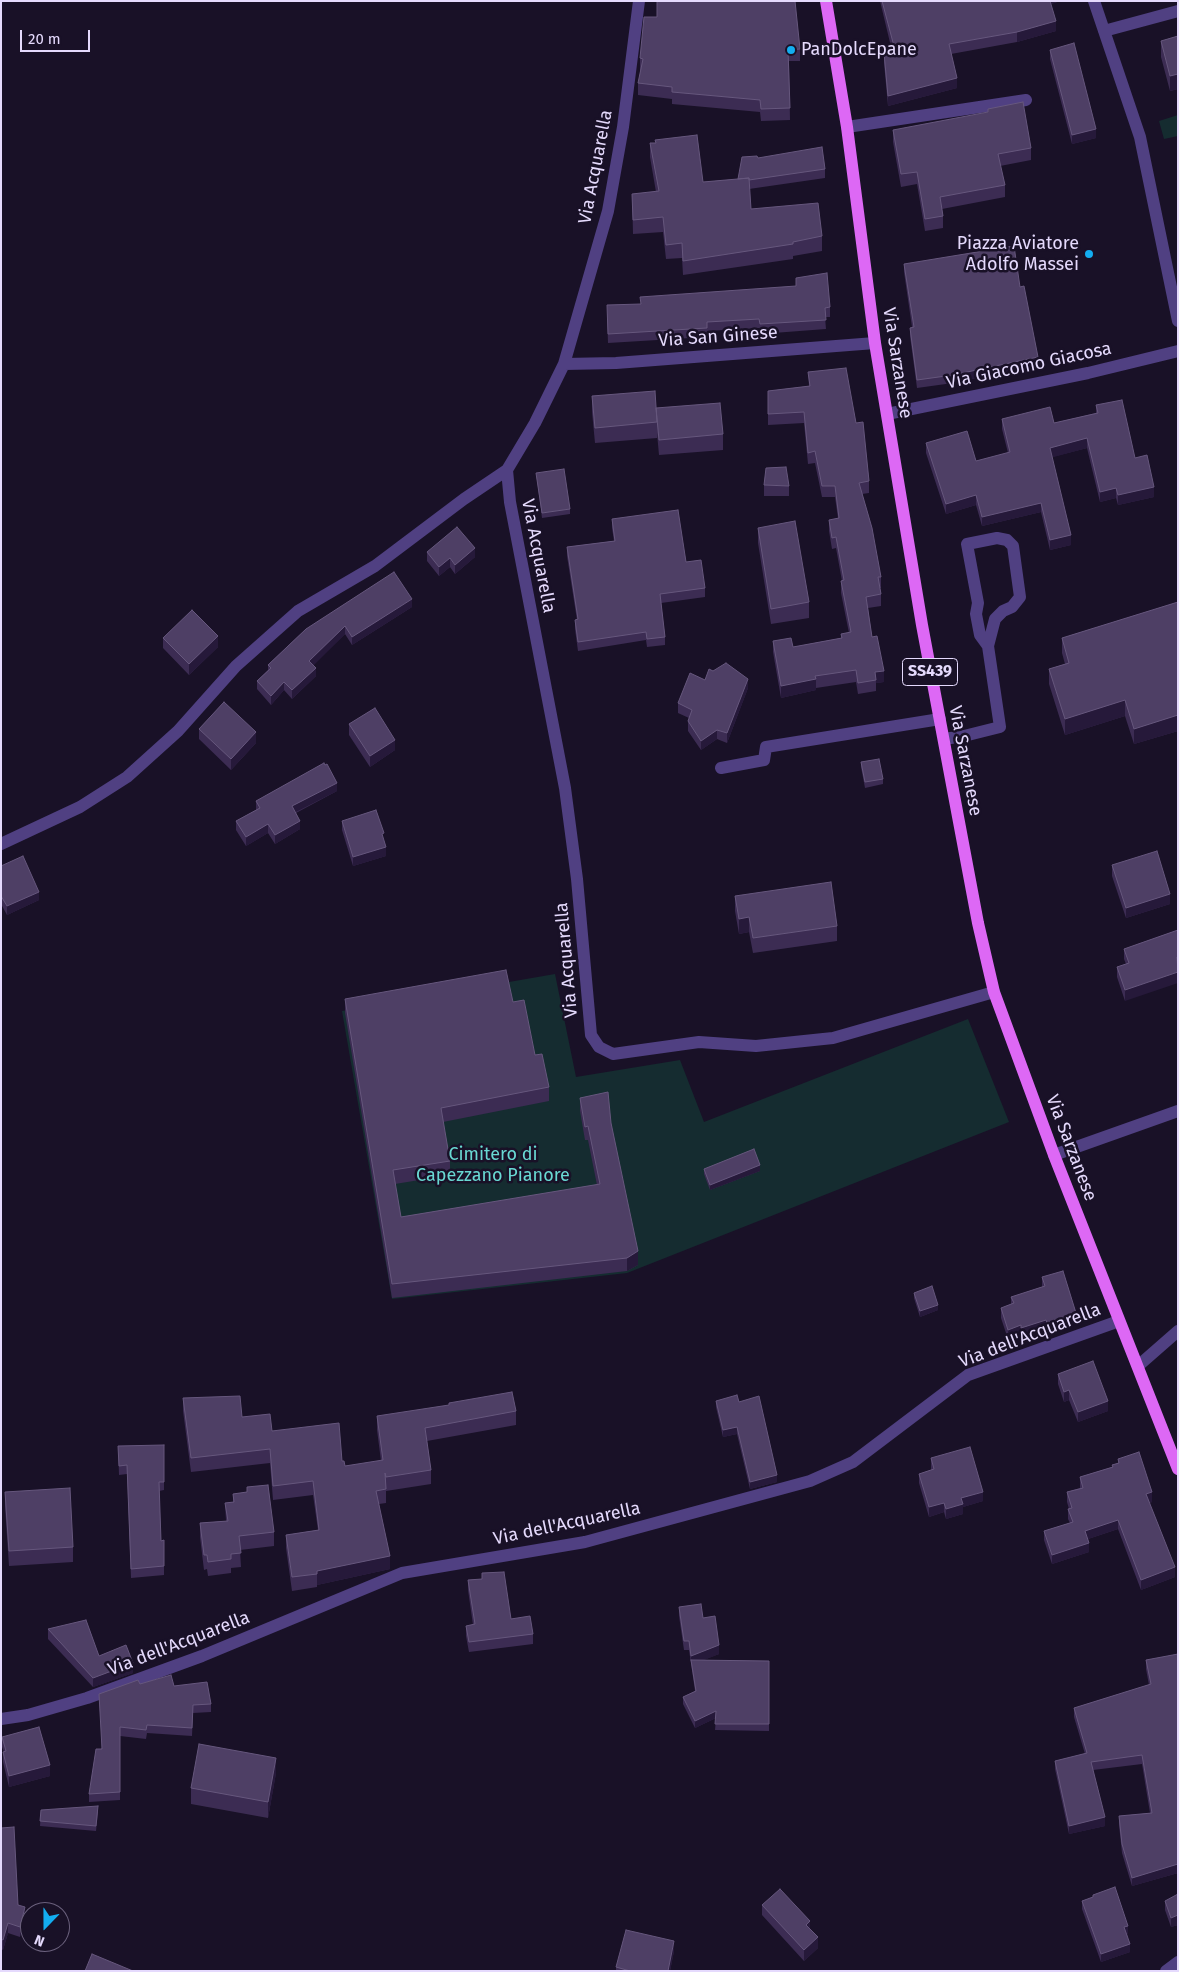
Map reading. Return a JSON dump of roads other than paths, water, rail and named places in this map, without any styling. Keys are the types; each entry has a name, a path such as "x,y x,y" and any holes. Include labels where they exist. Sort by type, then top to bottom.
{"main road":[{"name":"Via Sarzanese","path":"826,1 847,127 875,342 922,625 978,923 994,992 1054,1155 1178,1469"}],"street":[{"name":"Via Acquarella","path":"1,844 80,807 127,777 178,731 236,666 298,612 375,566 506,470 534,423 564,364 608,212 623,127 639,1"},
{"path":"1094,1 1140,137 1178,321"},
{"path":"1104,31 1178,11"},
{"path":"847,127 1026,100"},
{"name":"Via San Ginese","path":"564,364 616,363 875,342"},
{"name":"Via Giacomo Giacosa","path":"887,414 1088,373 1178,351"},
{"name":"Via Acquarella","path":"506,470 510,502 565,788 577,879 588,1018 591,1035 599,1047 613,1054 699,1042 756,1046 833,1038 994,992"},
{"path":"978,604 986,611 1003,611 1012,607 1020,596 1013,546 1007,540 997,538 967,544 978,604 976,614 980,635 988,646"},
{"path":"944,739 1000,727 988,646 995,620 1003,611"},
{"path":"721,768 764,760 766,747 940,719"},
{"path":"1054,1155 1178,1110"},
{"name":"Via dell'Acquarella","path":"1,1719 28,1715 87,1698 202,1656 402,1573 585,1542 810,1481 853,1462 968,1375 1120,1321"},
{"path":"1138,1366 1178,1332"},
{"path":"1166,1971 1178,1962"}],"place":[{"name":"PanDolcEpane","path":"791,50"},
{"name":"Piazza Aviatore Adolfo Massei","path":"1089,254"}],"park label":[{"name":"Cimitero di Capezzano Pianore","path":"493,1165"}]}
